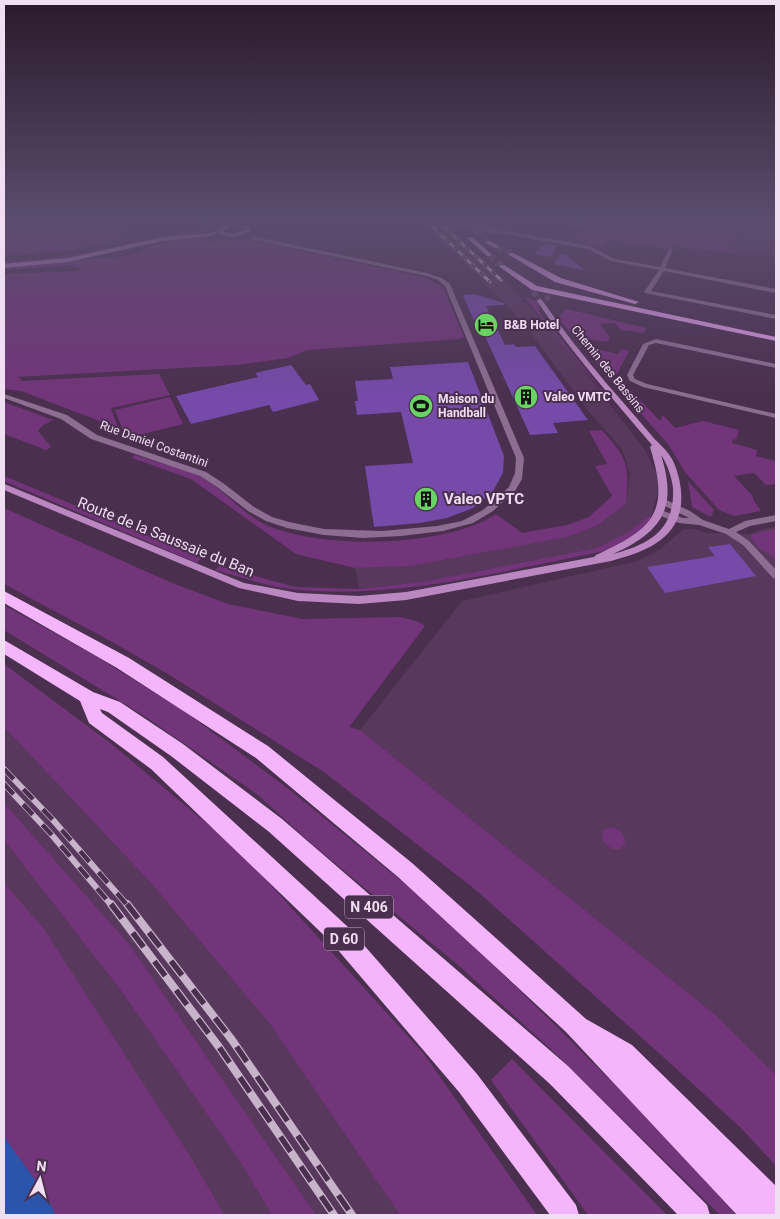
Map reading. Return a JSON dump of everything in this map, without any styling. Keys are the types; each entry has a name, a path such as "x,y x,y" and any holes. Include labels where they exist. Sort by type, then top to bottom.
{"highway":[{"path":"4,596 123,663 262,752 405,870 574,1024 755,1215"},
{"name":"N 406","path":"4,646 87,697 114,707 177,750 275,824 559,1075 697,1215"},
{"name":"D 60","path":"87,697 95,718 157,763 340,935 468,1083 566,1215"},
{"path":"574,1024 624,1053 776,1204"}],"main road":[{"path":"519,279 534,290 740,329 752,328"},
{"path":"540,279 547,292"},
{"path":"556,279 577,287 682,314 776,333"},
{"path":"547,292 776,339"},
{"name":"Chemin des Bassins","path":"540,301 547,305 558,328 653,444 668,459 676,474 679,494 675,518"},
{"name":"Chemin des Bassins","path":"653,444 664,477 664,502 661,512"},
{"name":"Route de la Saussaie du Ban","path":"4,487 233,582 298,597 359,600 406,596 589,561"},
{"path":"589,561 627,545 647,530 661,512"},
{"path":"589,561 613,559 636,552 661,536 675,518"}],"street":[{"name":"Rue Daniel Costantini","path":"4,396 64,418 94,437 203,474 256,513 277,522 308,529 362,535 440,529 465,523 485,513 507,495 521,473 520,458 448,285 440,279"},
{"path":"656,279 647,292 776,317"},
{"path":"713,279 776,291"},
{"path":"776,366 656,341 646,344 630,375 632,380 645,386 776,416"},
{"path":"664,502 678,508 700,522"},
{"path":"661,512 675,518 700,522 729,532 746,543 776,576"},
{"path":"729,532 748,523 776,518"}],"shaded area":[{"path":"4,279 428,279 443,287 464,337 460,339 307,350 288,358 236,365 16,377 20,378 21,381 159,374 170,395 111,408 118,428 21,391 4,389"},
{"path":"480,279 503,279 558,337 645,450 657,475 658,491 652,514 630,531 597,548 422,582 359,589 355,568 411,566 567,537 598,525 626,504 630,474 622,449 589,412 522,321"},
{"path":"524,297 538,301 540,313 630,425"},
{"path":"567,309 646,328 644,333 621,330 615,323 599,324 610,337 607,342 588,339 584,344 592,346 592,348 618,354 621,349 629,351 617,374 607,375 558,318"},
{"path":"619,378 660,421 663,415 675,428 703,421 739,430 736,440 733,439 732,443 757,450 756,456 776,461 776,484 766,485 754,473 734,476 752,495 761,511 734,516 719,510 685,472 668,444 610,379"},
{"path":"170,397 183,424 126,438 115,410"},
{"path":"4,402 53,420 43,425 38,431 51,447 46,450 4,434"},
{"path":"602,430 622,456 627,471 627,491 626,504 598,525 567,537 411,566 355,568 296,554 191,479 132,458 135,455 197,475 264,524 316,538 348,541 415,539 446,534 474,525 496,514 522,533 567,525 589,517 612,496 595,466 607,464 589,431"},
{"path":"4,476 202,558 197,563 4,481"},
{"path":"688,481 714,510 711,517 692,507"},
{"path":"4,508 172,583 228,604 303,619 401,617 416,621 425,626 349,727 360,730 717,1016 776,1075 776,1166 742,1129 476,890 324,772 168,674 4,584"},
{"path":"652,514 650,520 639,531 605,551 449,582 370,591 330,592 283,588 215,570 219,566 295,587 359,589 422,582 597,548 630,531"},
{"path":"776,527 776,1075 717,1016 360,730 462,601 638,561 659,550 684,529 694,529 707,533 752,534 758,530"},
{"path":"776,529 776,559 759,548 751,538 752,534"},
{"path":"4,605 97,657 184,711 286,787 431,905 654,1124 736,1215 720,1215 555,1053 458,965 314,846 258,795 146,717 4,630"},
{"path":"4,664 109,742 239,850 424,1054 537,1215 400,1215 270,1024 151,883 4,727"},
{"path":"4,727 151,883 270,1024 400,1215 316,1215 129,944 4,803"},
{"path":"4,803 129,944 316,1215 272,1215 239,1160 122,992 4,840"},
{"path":"612,827 618,829 625,838 625,844 620,849 612,849 603,842 602,831"},
{"path":"4,840 122,992 239,1160 272,1215 4,1215"},
{"path":"4,883 44,929 193,1161 224,1215 55,1215 48,1198 4,1137"},
{"path":"512,1059 667,1215 588,1215 491,1080"}],"water":[{"path":"4,1137 48,1198 55,1215 4,1215"}],"building":[{"name":"Valeo VMTC","path":"474,294 504,303 504,305 486,306 505,345 514,344 516,347 535,346 588,420 553,423 558,433 530,435 485,336 481,336 463,295"},
{"path":"468,362 504,456 503,473 493,491 473,508 447,518 420,523 374,527 365,466 413,463 401,412 357,415 355,401 358,401 355,381 393,379 390,367"},
{"path":"291,365 306,385 310,384 319,400 273,412 269,405 191,424 176,396 258,377 255,373"},
{"path":"730,544 756,576 665,593 647,567 715,556 708,547"}],"tunnel":[{"path":"533,292 540,301"},
{"path":"547,295 548,303"}],"railway":[{"path":"487,279 490,282"},
{"path":"4,769 53,820 128,906"},
{"path":"4,784 51,834 112,906"},
{"path":"111,904 219,1047 334,1215"},
{"path":"127,904 232,1040 352,1215"}],"place":[{"name":"B&B Hotel","path":"486,325"},
{"name":"Valeo VMTC","path":"526,397"},
{"name":"Maison du Handball","path":"421,406"},
{"name":"Valeo VPTC","path":"426,499"}]}
